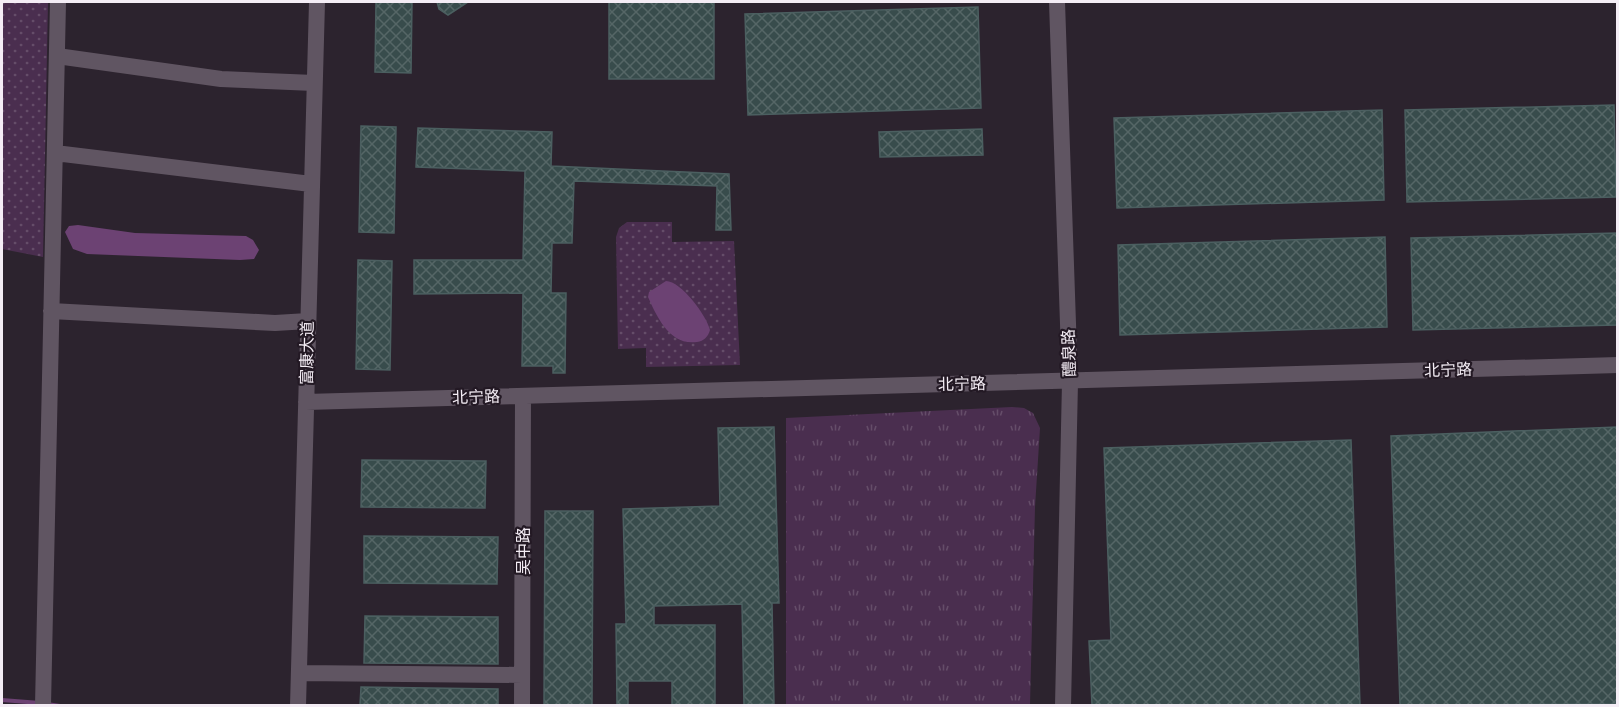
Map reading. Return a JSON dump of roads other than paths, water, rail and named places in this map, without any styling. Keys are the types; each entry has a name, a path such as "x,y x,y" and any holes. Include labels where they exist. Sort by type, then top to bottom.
{"street":[{"path":"43,702 58,2"},
{"name":"富康大道","path":"298,705 317,2"},
{"name":"醴泉路","path":"1057,2 1070,382 1063,705"},
{"path":"57,56 221,79 314,83"},
{"path":"55,153 311,184"},
{"path":"51,311 275,322 308,321"},
{"name":"北宁路","path":"306,402 1617,365"},
{"name":"吴中路","path":"522,705 523,396"},
{"path":"299,673 522,675"}],"waterway":[{"path":"2,700 40,703"},
{"path":"47,704 60,706"}]}
